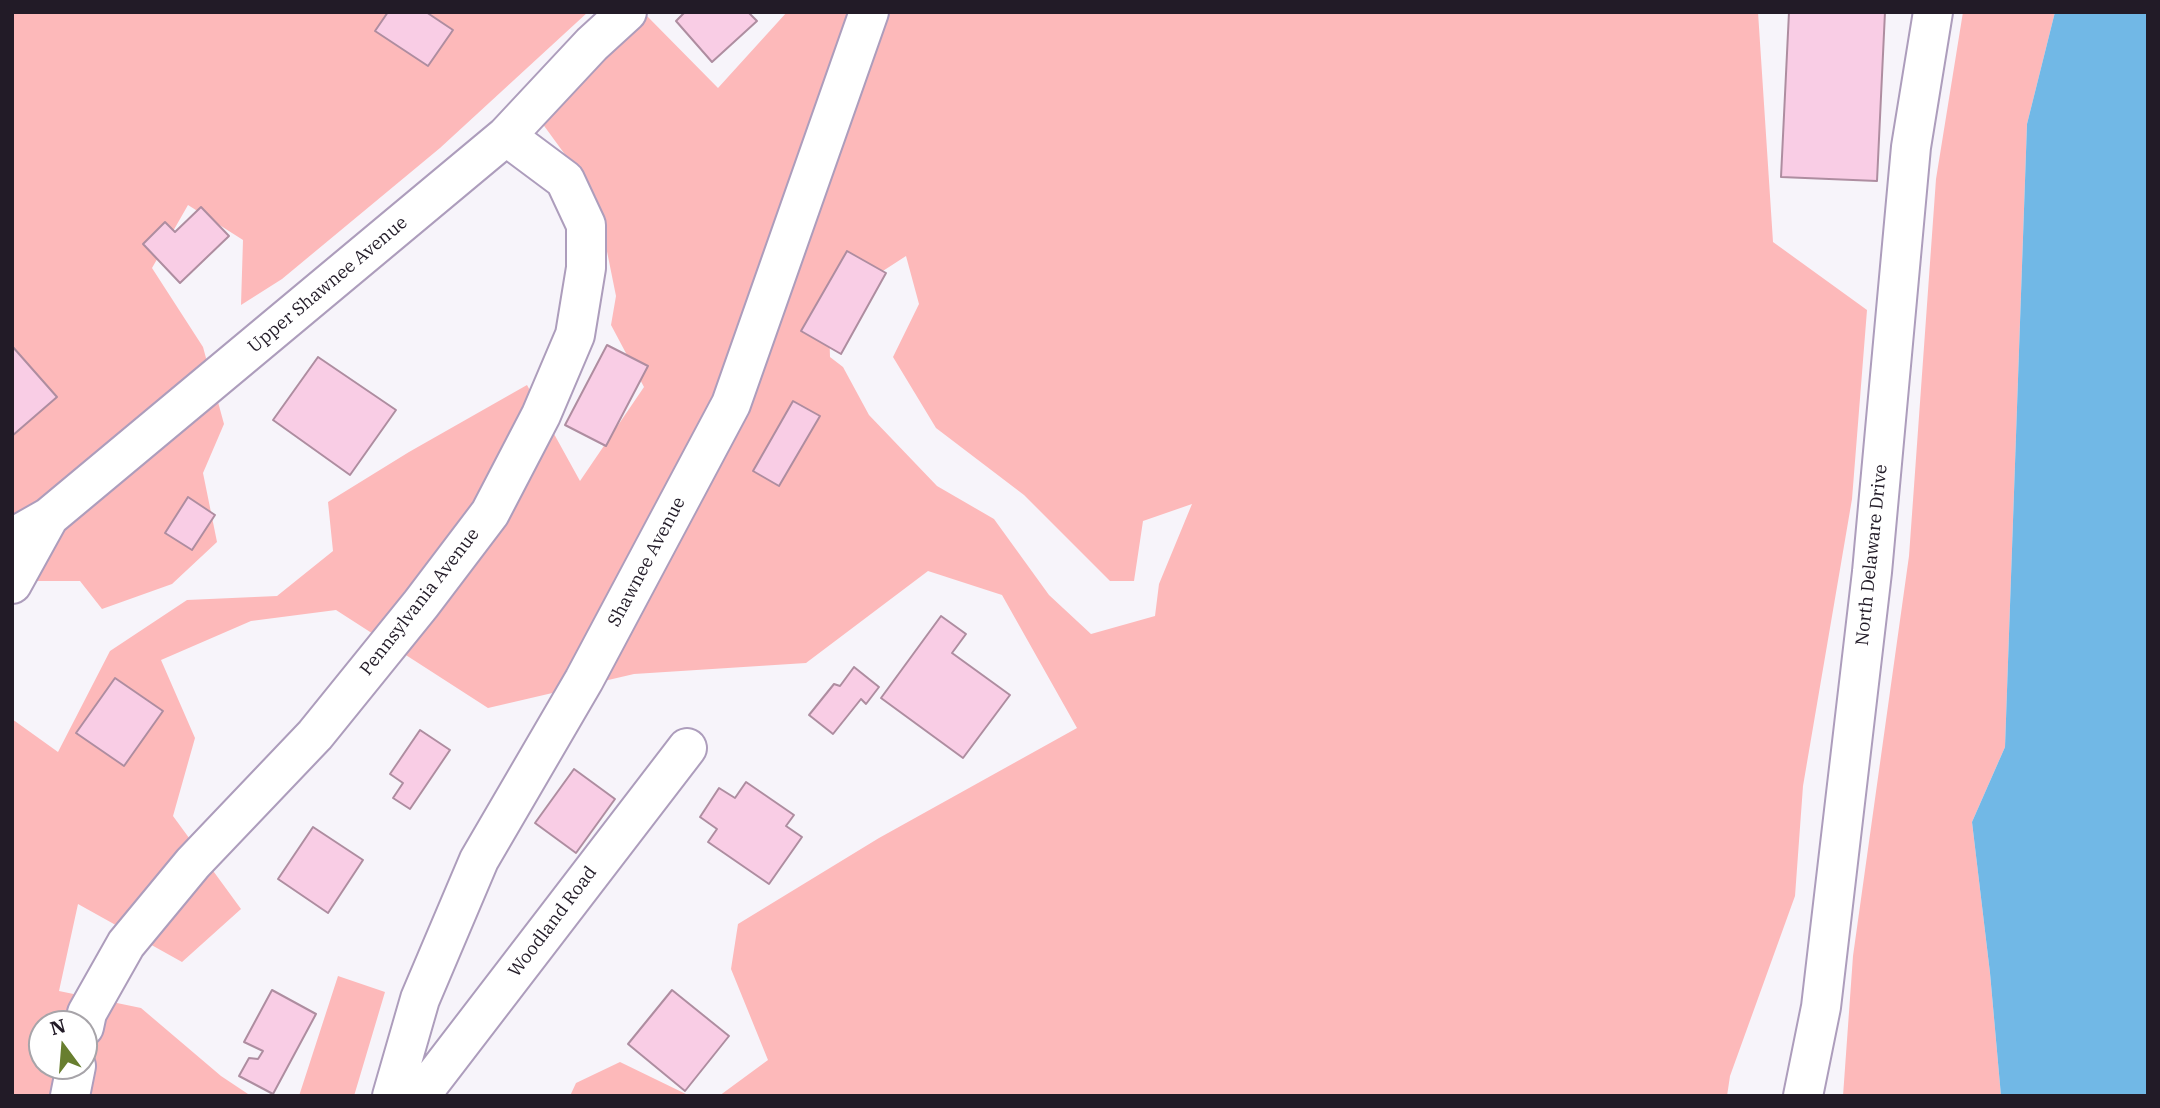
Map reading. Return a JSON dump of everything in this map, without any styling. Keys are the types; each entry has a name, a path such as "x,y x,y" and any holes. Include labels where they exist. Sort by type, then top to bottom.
{"street":[{"name":"Upper Shawnee Avenue","path":"12,538 49,517 506,135 592,44 627,12"},
{"name":"Shawnee Avenue","path":"392,1096 420,999 480,860 584,680 732,404 869,12"},
{"name":"North Delaware Drive","path":"1803,1096 1823,994 1872,572 1911,147 1933,12"},
{"name":"Pennsylvania Avenue","path":"89,1010 126,944 193,863 315,735 421,604 490,513 541,415 575,335 586,268 586,225 565,180 506,135"},
{"path":"12,584 49,517"},
{"name":"Woodland Road","path":"420,1096 687,748"}],"shaded area":[{"path":"12,12 588,12 440,148 282,279 241,305 243,240 188,205 152,268 203,347 224,424 203,473 217,542 172,584 102,609 80,581 12,581"},
{"path":"787,12 1758,12 1773,242 1867,310 1852,499 1803,786 1795,896 1730,1076 1727,1096 719,1096 768,1060 731,969 738,924 879,838 1077,728 1002,595 928,571 806,663 634,674 488,708 336,610 251,621 161,660 195,738 173,816 241,909 182,962 78,904 59,991 141,1008 221,1076 251,1096 12,1096 12,719 58,752 110,651 187,600 277,596 333,551 328,502 527,385 580,481 644,387 611,325 616,296 596,197 542,123 646,15 718,88","holes":["906,256 919,304 893,357 936,428 1024,495 1110,581 1134,581 1143,521 1192,504 1159,584 1155,616 1091,634 1049,595 994,519 937,486 869,415 843,367 830,357 829,323 835,302"]},
{"path":"1963,12 2055,12 2027,124 2005,747 1972,822 2001,1096 1843,1096 1853,956 1909,556 1936,179"},
{"path":"338,976 385,992 354,1096 299,1096"},
{"path":"620,1062 690,1096 570,1096 576,1083"}],"water":[{"path":"2055,12 2148,12 2148,1096 2001,1096 1972,822 2005,747 2027,124"}],"building":[{"path":"388,12 426,12 453,30 428,66 375,31"},
{"path":"685,12 748,12 757,21 712,62 676,21"},
{"path":"1789,12 1885,12 1877,181 1781,177"},
{"path":"201,207 229,236 180,283 143,244 165,222 175,232"},
{"path":"847,251 886,273 841,354 801,331"},
{"path":"607,345 648,366 606,446 565,425"},
{"path":"12,346 57,397 12,436"},
{"path":"318,357 396,410 350,475 273,420"},
{"path":"793,401 820,416 779,486 753,471"},
{"path":"188,497 215,515 192,550 165,533"},
{"path":"941,616 966,634 952,653 1010,695 963,758 881,698"},
{"path":"854,667 879,687 866,704 861,699 833,734 809,715 834,684 840,686"},
{"path":"115,678 163,711 124,766 76,733"},
{"path":"420,730 450,750 410,809 393,798 403,783 390,774"},
{"path":"574,769 615,799 576,853 535,823"},
{"path":"746,782 794,815 786,826 802,837 769,884 708,842 717,829 700,817 719,788 735,798"},
{"path":"313,827 363,860 328,913 278,879"},
{"path":"272,990 316,1014 273,1094 239,1076 249,1058 258,1059 263,1051 244,1042"},
{"path":"672,990 729,1036 685,1091 628,1044"}]}
